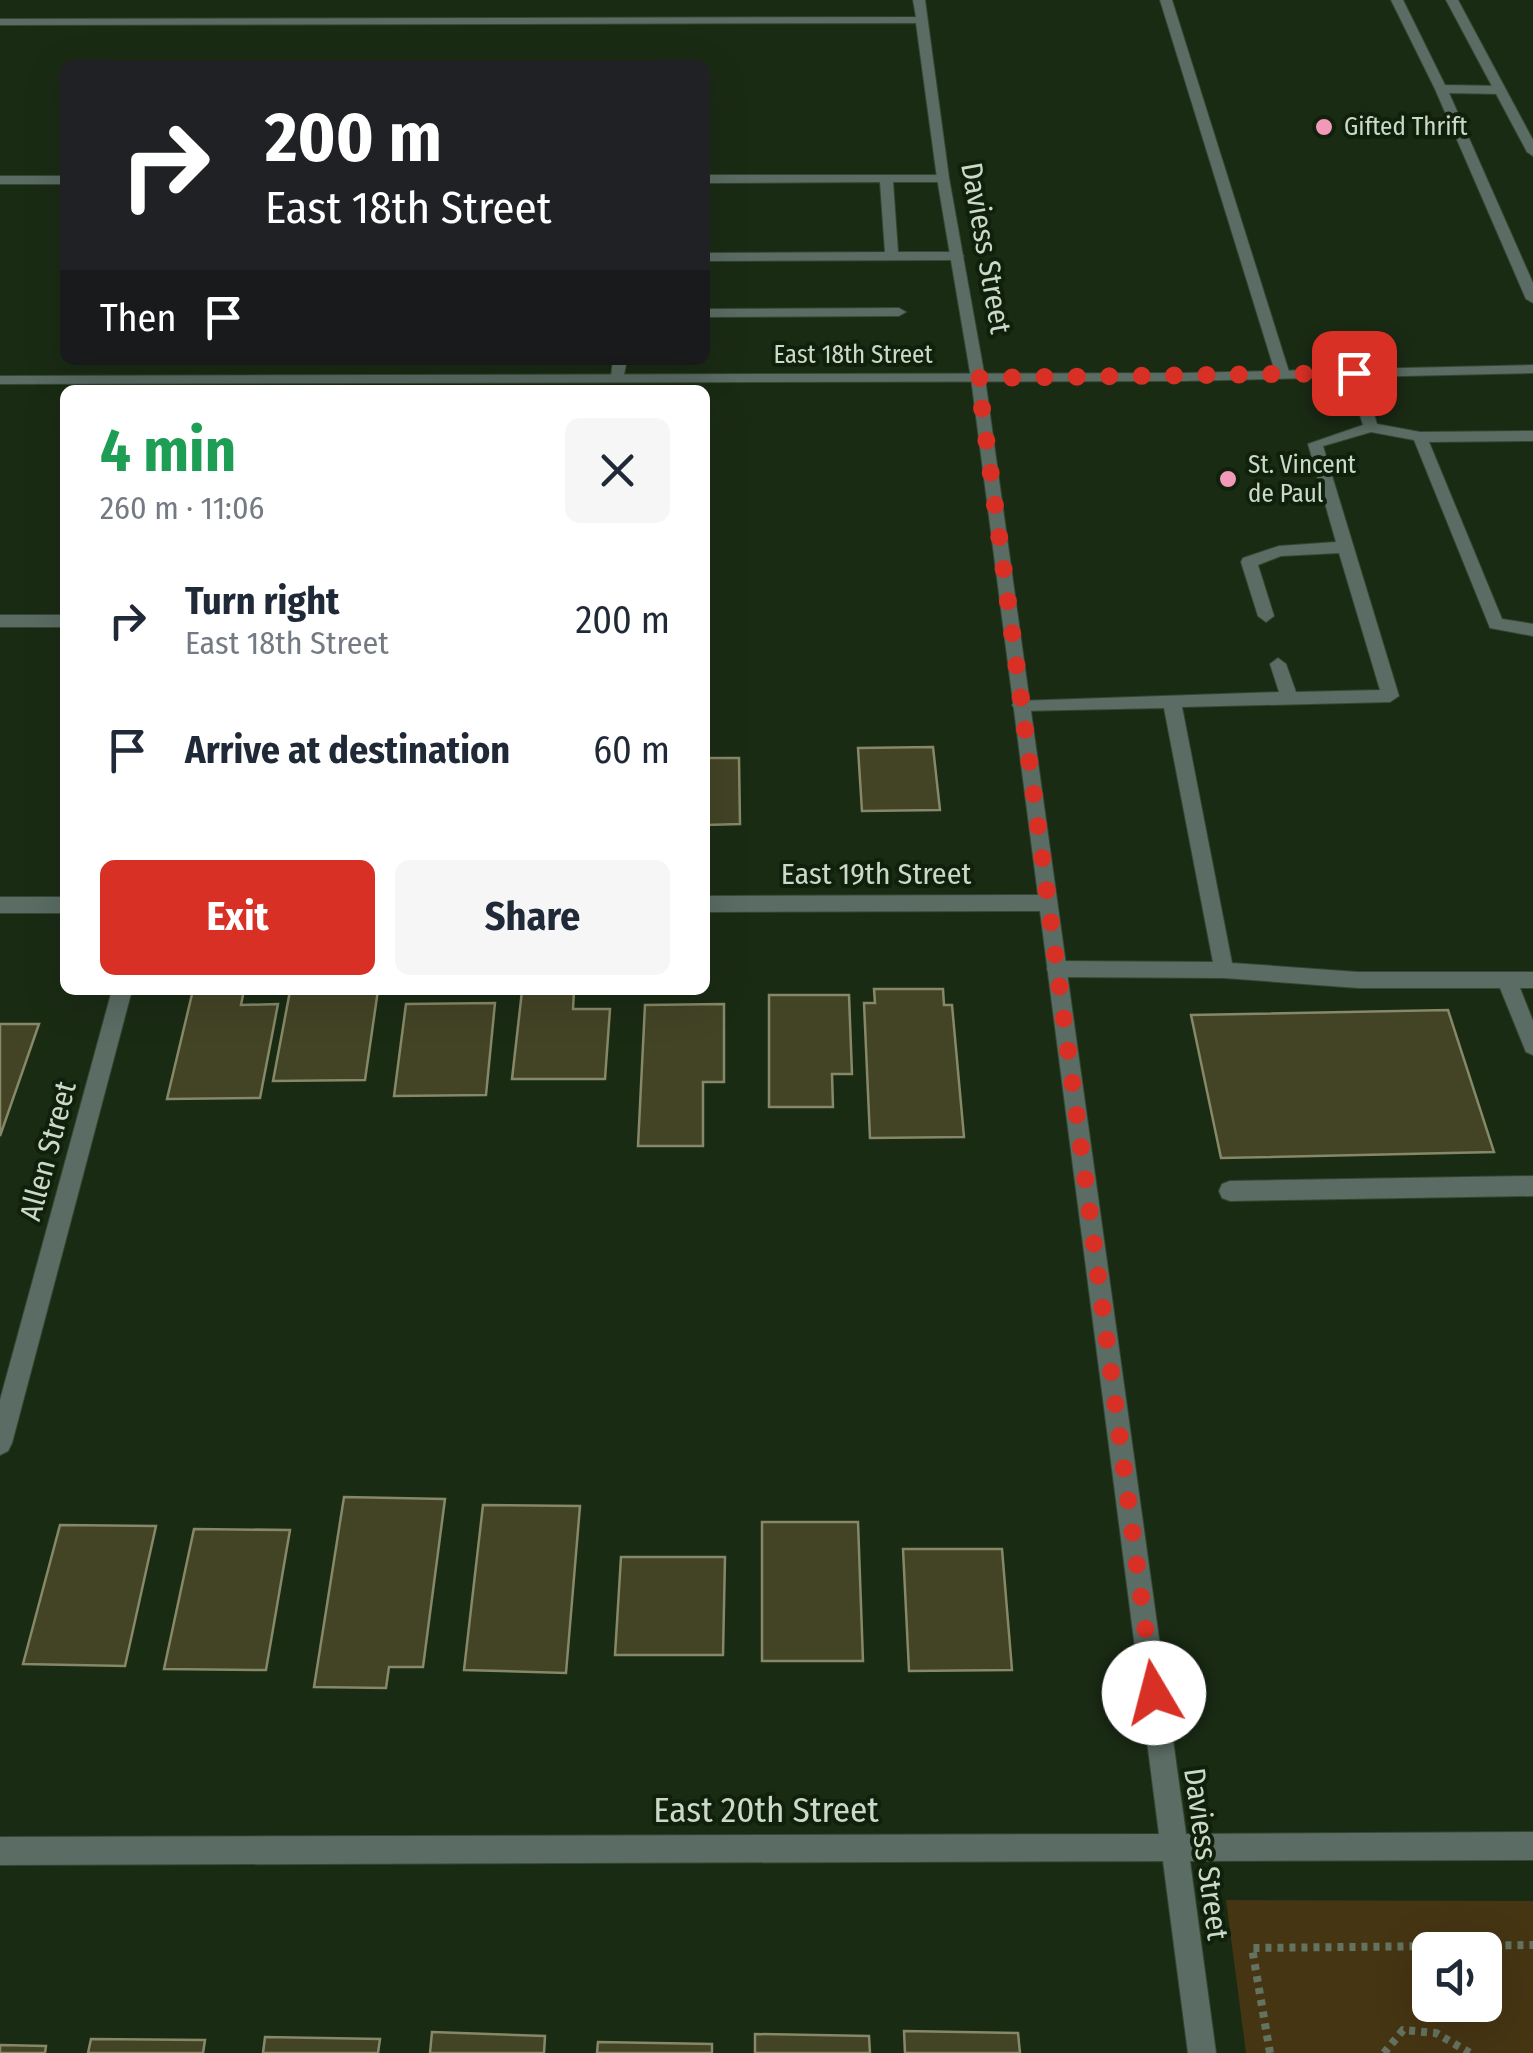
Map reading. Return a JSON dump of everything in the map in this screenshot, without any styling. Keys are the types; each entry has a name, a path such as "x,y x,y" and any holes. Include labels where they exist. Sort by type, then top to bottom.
{"street":[{"path":"1166,0 1283,374"},
{"path":"1397,0 1441,89 1533,299"},
{"path":"1452,0 1533,152"},
{"path":"0,22 472,20 920,10"},
{"name":"Daviess Street","path":"920,10 943,178 978,378 1202,2053"},
{"path":"1441,89 1500,90"},
{"path":"710,179 943,178"},
{"path":"886,179 892,256"},
{"path":"0,180 60,180"},
{"path":"710,257 957,256"},
{"path":"710,312 899,312"},
{"name":"East 18th Street","path":"0,380 292,385 619,368 978,378 1533,368"},
{"path":"1354,373 1372,426"},
{"path":"1022,705 1390,696 1314,444 1372,426 1420,437 1533,436"},
{"path":"1420,437 1496,624 1533,630"},
{"path":"1266,616 1249,562 1278,551 1346,547"},
{"path":"0,621 60,620"},
{"path":"1278,664 1288,698"},
{"path":"1172,702 1224,970"},
{"name":"East 19th Street","path":"710,904 1048,904"},
{"path":"0,905 60,905"},
{"path":"1057,970 1224,970 1358,980 1533,980"},
{"path":"1508,980 1533,1046"},
{"name":"Allen Street","path":"0,1444 121,995"},
{"path":"1230,1191 1533,1186"},
{"name":"East 20th Street","path":"0,1851 1533,1846"}],"path":[{"path":"1270,2053 1252,1948 1533,1945"},
{"path":"1384,2053 1402,2030 1436,2033 1470,2053"}],"shaded area":[{"path":"1226,1900 1533,1901 1533,2053 1246,2053"}],"building":[{"path":"933,747 940,810 862,811 858,748"},
{"path":"710,758 739,758 740,824 710,825"},
{"path":"874,989 943,989 944,1005 952,1005 964,1137 870,1138 864,1003 875,1003"},
{"path":"192,995 243,995 241,1005 278,1004 260,1098 167,1099"},
{"path":"289,995 377,995 365,1080 273,1081"},
{"path":"522,995 574,995 573,1009 610,1009 605,1079 512,1079"},
{"path":"769,995 849,995 852,1074 832,1074 833,1107 769,1107"},
{"path":"495,1003 486,1095 394,1096 406,1004"},
{"path":"724,1004 724,1082 703,1082 703,1146 638,1146 645,1005"},
{"path":"1448,1010 1494,1152 1221,1158 1191,1015"},
{"path":"0,1024 39,1024 0,1136"},
{"path":"344,1497 445,1499 423,1667 389,1667 386,1688 314,1687"},
{"path":"483,1505 580,1506 566,1673 464,1670"},
{"path":"762,1522 858,1522 863,1661 762,1661"},
{"path":"60,1525 156,1526 125,1666 23,1664"},
{"path":"194,1529 290,1530 266,1670 164,1669"},
{"path":"903,1549 1002,1549 1012,1670 909,1671"},
{"path":"621,1557 725,1557 723,1655 615,1655"},
{"path":"904,2031 1018,2033 1020,2053 905,2053"},
{"path":"432,2032 545,2036 544,2053 430,2053"},
{"path":"755,2034 869,2036 870,2053 755,2053"},
{"path":"265,2037 380,2039 378,2053 263,2053"},
{"path":"91,2039 205,2040 203,2053 88,2053"},
{"path":"598,2042 712,2044 712,2053 597,2053"},
{"path":"0,2045 46,2046 45,2053 0,2053"}],"place":[{"name":"Gifted Thrift","path":"1324,127"},
{"name":"St. Vincent de Paul","path":"1228,479"}],"route":[{"path":"1154,1693 978,378 1354,373"}]}
